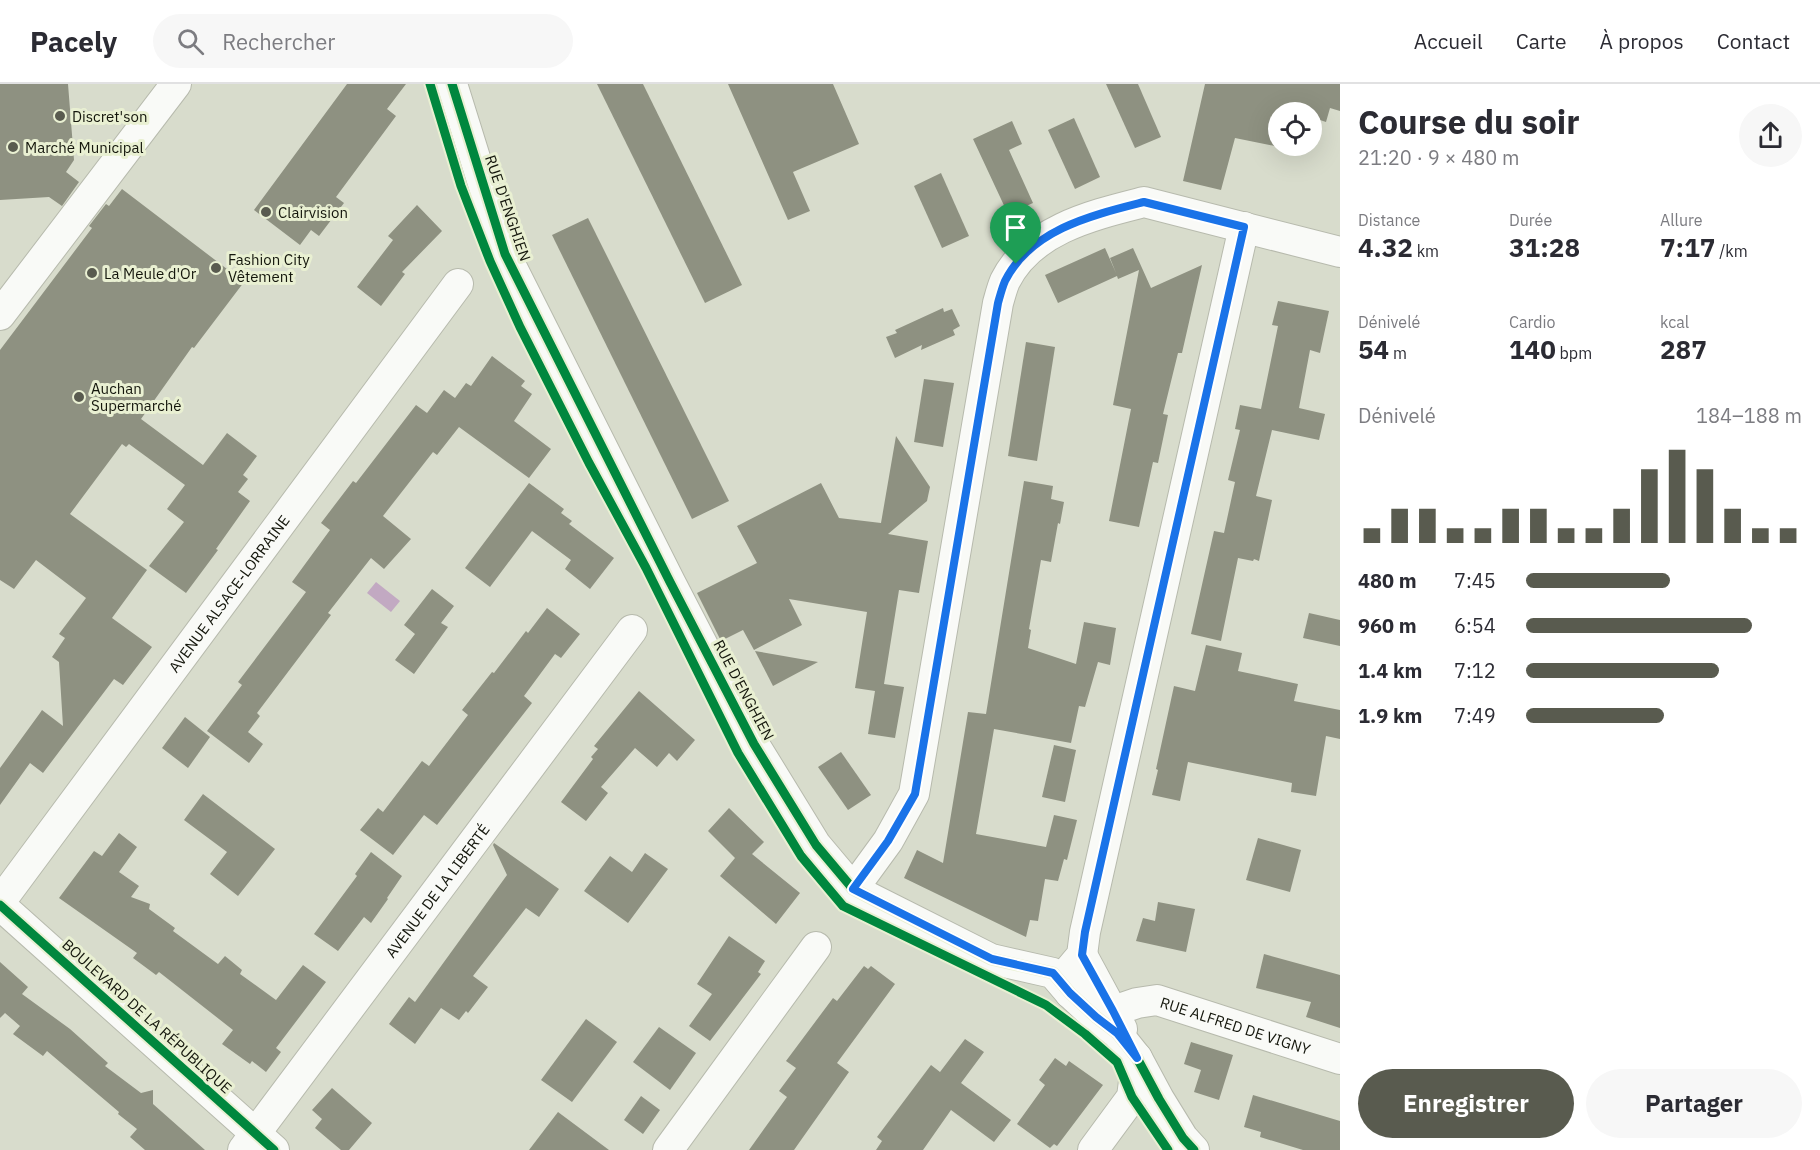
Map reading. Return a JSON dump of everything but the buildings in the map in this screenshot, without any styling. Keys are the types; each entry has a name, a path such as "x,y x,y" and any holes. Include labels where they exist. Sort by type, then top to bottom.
{"street":[{"path":"0,315 176,84"},
{"name":"RUE D'ENGHIEN","path":"452,84 505,254 754,744 816,845 853,889 992,959 1053,973 1070,993 1104,1014 1137,1058 1159,1099 1189,1144"},
{"path":"853,889 888,841 915,794 998,303 1005,281 1016,264 1044,237 1102,213 1144,202 1340,252"},
{"path":"1104,1014 1082,955 1090,909 1244,227"},
{"name":"AVENUE ALSACE-LORRAINE","path":"0,904 458,284"},
{"name":"AVENUE DE LA LIBERTÉ","path":"257,1144 632,630"},
{"name":"BOULEVARD DE LA RÉPUBLIQUE","path":"0,904 257,1144"},
{"path":"668,1150 816,947"},
{"path":"1070,993 1071,968 1082,955"},
{"name":"RUE ALFRED DE VIGNY","path":"1104,1014 1137,1003 1157,1000 1340,1059"},
{"path":"1093,1150 1132,1097 1137,1058"},
{"path":"1114,1121 1142,1113 1189,1144"}],"shaded area":[{"path":"376,582 400,601 391,612 367,593"}],"cycle path":[{"path":"430,84 461,186 490,261 520,327 589,463 646,568 738,753 801,856 843,906 1046,1005 1085,1034 1117,1062 1132,1097 1168,1150"},
{"path":"452,84 505,254 754,744 816,845 853,889 991,959 1053,973 1070,993 1117,1033 1137,1058 1183,1138 1194,1150"},
{"path":"0,905 274,1150"}],"place":[{"name":"Discret'son","path":"60,116"},
{"name":"Marché Municipal","path":"13,147"},
{"name":"Clairvision","path":"266,212"},
{"name":"Fashion City Vêtement","path":"216,268"},
{"name":"La Meule d'Or","path":"92,273"},
{"name":"Auchan Supermarché","path":"79,397"}],"route":[{"path":"1144,202 1244,227 1085,932 1082,955 1137,1058 1117,1033 1070,993 1053,973 992,959 853,889 888,841 915,794 998,303 1005,281 1016,264 1044,237 1069,225 1144,202"}]}
